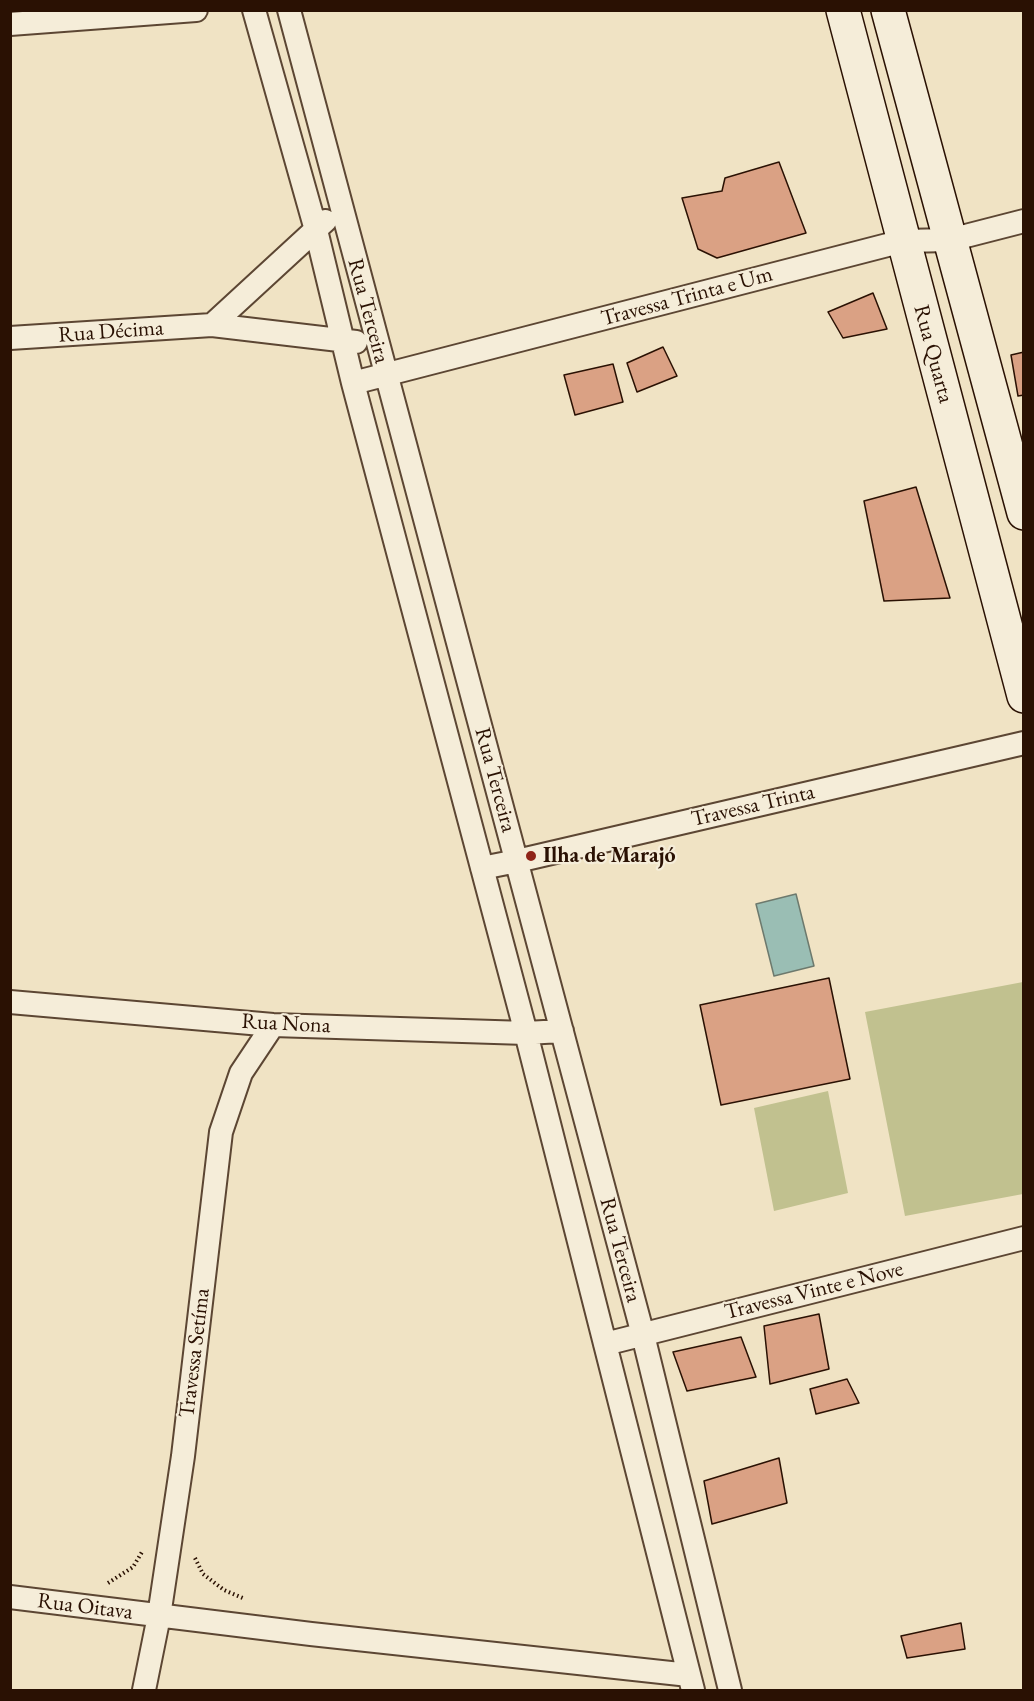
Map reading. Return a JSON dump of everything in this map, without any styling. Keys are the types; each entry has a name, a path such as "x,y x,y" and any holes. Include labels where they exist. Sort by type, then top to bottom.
{"street":[{"path":"10,24 196,10"},
{"name":"Rua Terceira","path":"254,10 316,230 353,383 526,1033 691,1683"},
{"name":"Rua Terceira","path":"289,10 643,1335 730,1690"},
{"name":"Rua Quarta","path":"843,10 1023,696"},
{"path":"888,10 1023,513"},
{"path":"212,325 316,230 340,205"},
{"name":"Travessa Trinta e Um","path":"353,383 903,241 951,240 1023,221"},
{"name":"Rua Décima","path":"10,338 212,325 377,344"},
{"name":"Travessa Trinta","path":"482,868 1023,743"},
{"name":"Rua Nona","path":"10,1002 273,1025 526,1033 562,1031"},
{"name":"Travessa Setíma","path":"144,1690 159,1616 183,1456 221,1132 241,1073 273,1025"},
{"name":"Travessa Vinte e Nove","path":"605,1344 1023,1238"},
{"name":"Rua Oitava","path":"10,1598 691,1683"}],"path":[{"path":"104,1585 133,1567 146,1545"},
{"path":"191,1551 203,1574 224,1590 254,1604"}],"green space":[{"path":"1023,982 1023,1194 905,1216 865,1012"},
{"path":"828,1091 848,1193 774,1211 754,1108"}],"water":[{"path":"796,894 814,966 774,976 756,904"}],"building":[{"path":"779,162 806,233 717,258 698,249 682,198 722,191 725,178"},
{"path":"873,293 887,329 843,338 828,312"},
{"path":"663,347 677,376 637,392 627,363"},
{"path":"1024,352 1024,395 1018,396 1011,355"},
{"path":"613,364 623,402 575,415 564,375"},
{"path":"916,487 950,598 884,601 864,501"},
{"path":"829,978 850,1079 721,1105 700,1005"},
{"path":"819,1314 829,1369 770,1384 764,1326"},
{"path":"741,1337 756,1377 687,1391 673,1352"},
{"path":"847,1379 859,1403 816,1414 810,1389"},
{"path":"779,1458 787,1503 712,1524 704,1481"},
{"path":"961,1623 965,1649 907,1658 901,1636"}],"place":[{"name":"Ilha de Marajó","path":"531,856"}]}
